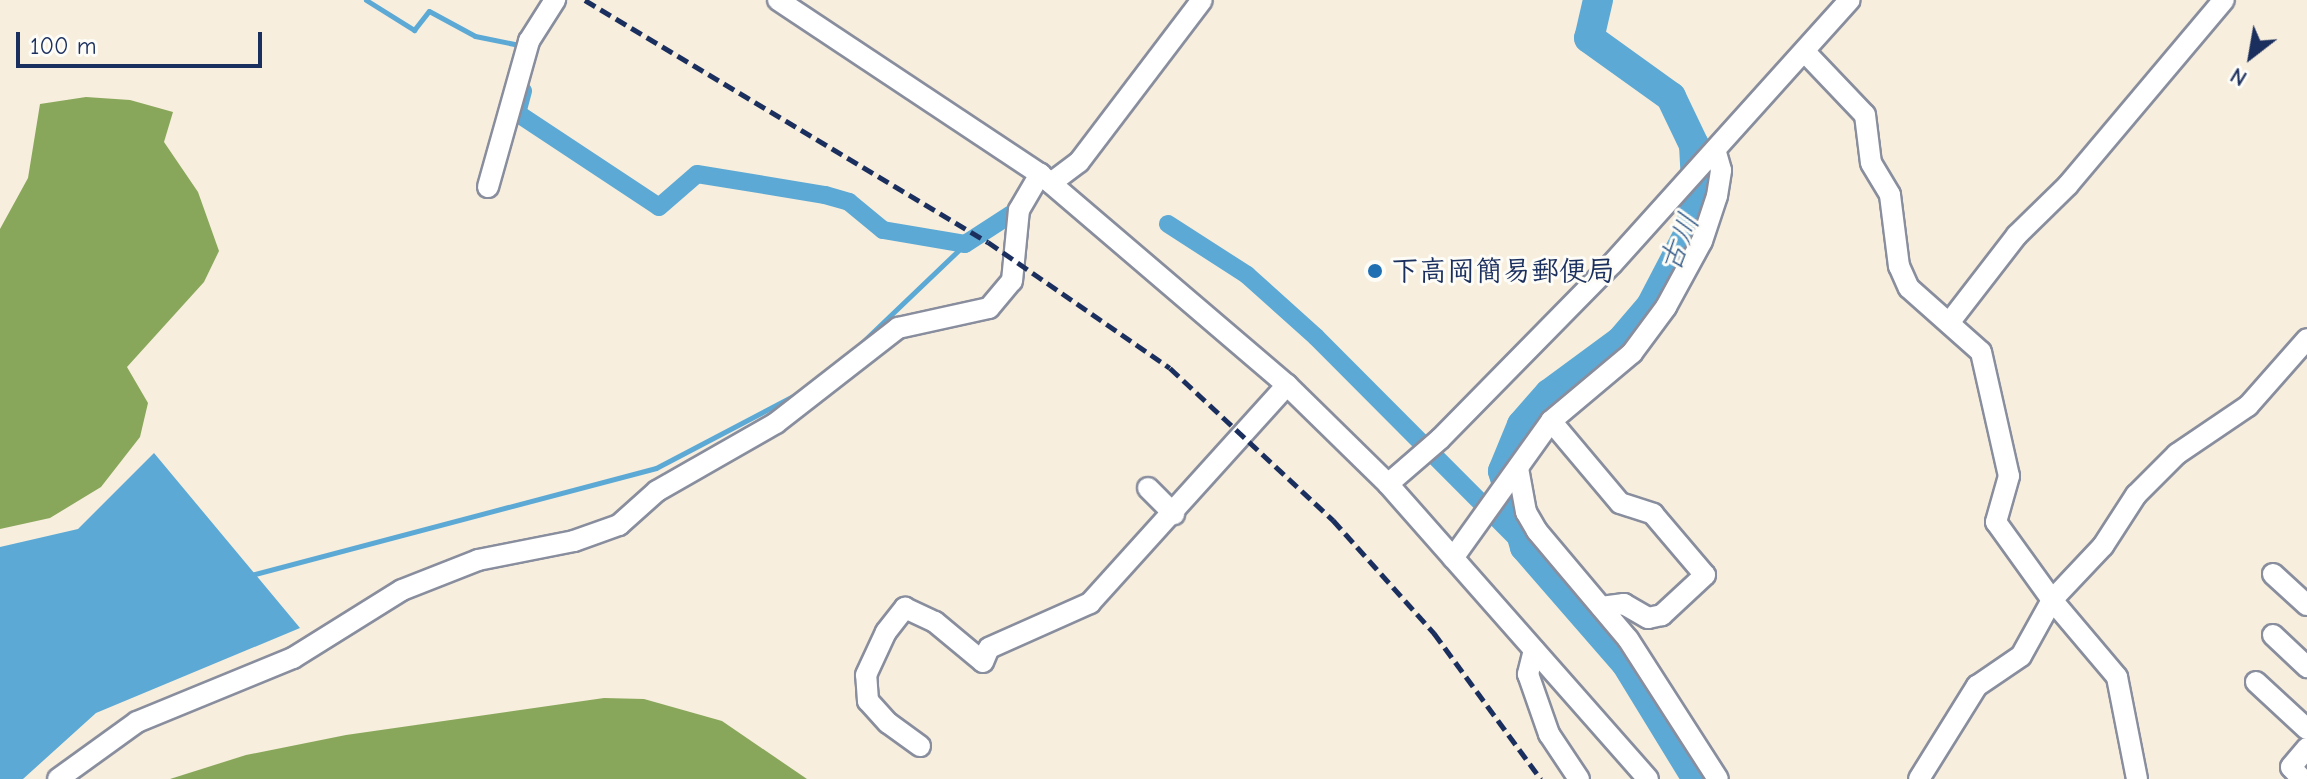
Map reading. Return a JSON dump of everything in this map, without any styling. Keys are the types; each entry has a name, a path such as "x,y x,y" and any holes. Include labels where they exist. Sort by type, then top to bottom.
{"street":[{"path":"488,187 528,46 555,0"},
{"path":"778,0 1046,178 1287,385 1388,484 1648,779"},
{"path":"58,779 137,722 293,658 402,590 478,560 574,541 619,525 666,485 776,423 898,328 989,308 1012,281 1019,210 1046,178 1079,162 1202,0"},
{"path":"1388,484 1440,439 1713,156 1850,0"},
{"path":"1949,323 2027,223 2068,185 2224,0"},
{"path":"1805,52 1865,115 1871,163 1890,195 1899,266 1909,288 1981,352 2009,476 1996,522 2052,600 2117,677 2137,779"},
{"path":"1453,558 1551,421 1632,353 1666,307 1702,241 1717,196 1721,170 1713,156"},
{"path":"1919,779 1977,686 2021,656 2052,600 2103,546 2136,495 2177,454 2248,406 2307,339"},
{"path":"920,746 888,723 868,701 866,675 886,632 905,608 935,622 983,662 989,648 1090,603 1174,514 1287,385"},
{"path":"1551,421 1620,503 1653,514 1705,575 1662,615 1648,618 1624,604 1601,607"},
{"path":"1516,471 1526,512 1537,531 1628,639 1718,779"},
{"path":"1148,488 1174,514"},
{"path":"2273,574 2307,605"},
{"path":"2273,635 2307,667"},
{"path":"1534,650 1528,674 1549,734 1579,779"},
{"path":"2256,682 2307,729"},
{"path":"2302,779 2291,767 2307,748"}],"green space":[{"path":"86,97 130,100 173,112 164,142 198,192 219,251 204,282 127,367 148,403 140,437 101,487 50,518 0,529 0,229 28,178 40,104"},
{"path":"604,698 644,699 722,721 807,779 170,779 246,755 346,735"}],"water":[{"path":"154,453 300,628 96,713 23,779 0,779 0,547 78,529"}],"waterway":[{"path":"366,0 414,30 429,11 475,36 524,46"},
{"name":"古川","path":"1598,0 1589,38 1671,97 1694,145 1697,200 1689,233 1651,306 1621,341 1549,394 1522,425 1503,471 1525,547 1626,663 1697,779"},
{"path":"523,91 517,113 659,207 697,174 825,195 849,202 883,230 965,244 1013,213"},
{"path":"1168,224 1247,275 1316,337 1525,547"},
{"path":"852,352 965,244"},
{"path":"251,575 656,468 801,392"}],"railway":[{"path":"585,0 988,242 1170,368 1333,520 1434,633 1541,779"}],"place":[{"name":"下高岡簡易郵便局","path":"1375,271"}]}
